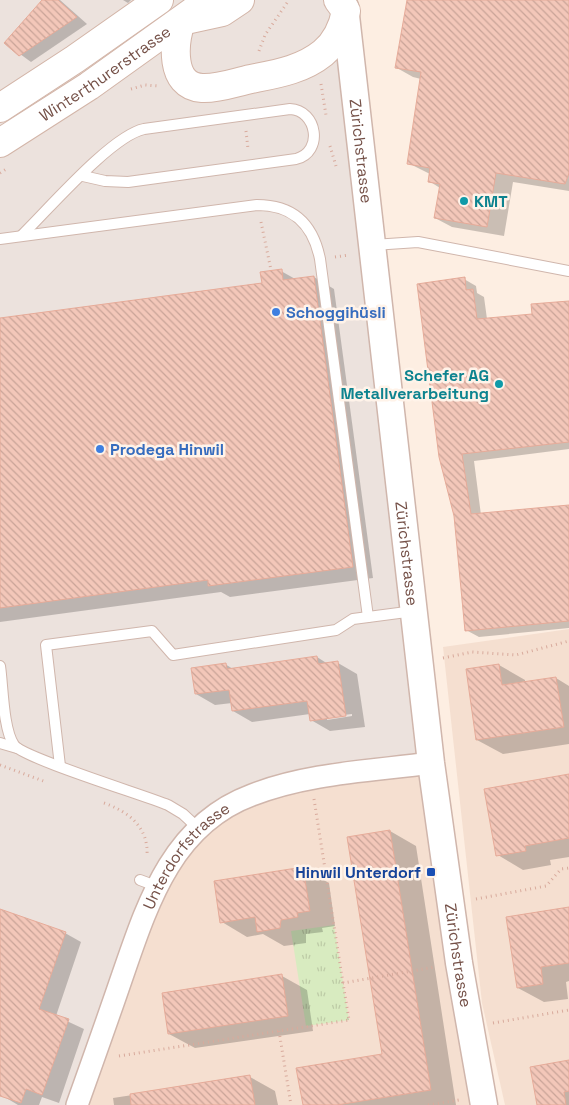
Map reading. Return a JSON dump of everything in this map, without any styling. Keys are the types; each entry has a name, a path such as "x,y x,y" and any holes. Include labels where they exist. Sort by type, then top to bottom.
{"main road":[{"name":"Winterthurerstrasse","path":"0,108 75,59 159,0"},
{"name":"Winterthurerstrasse","path":"8,153 57,107 181,22 209,0"},
{"path":"240,0 222,12 181,22 177,34 175,58 181,74 190,84 200,88 212,87 300,67 323,53 339,33 343,4"}],"street":[{"name":"Zürichstrasse","path":"343,4 373,245 431,763 459,963 483,1101"},
{"name":"Unterdorfstrasse","path":"77,1105 93,1060 148,883 198,828 224,808 246,797 278,786 311,779 431,763"}],"lane":[{"path":"21,236 117,142 137,130 295,110 306,116 314,130 313,148 303,156 128,182 106,181 83,176"},
{"path":"0,239 257,205 277,206 295,215 310,232 318,250 368,617"},
{"path":"373,245 418,242 569,271"},
{"path":"60,766 46,645 152,631 173,654 336,630 353,619 414,611"},
{"path":"0,666 8,730 17,748"},
{"path":"0,742 168,805 183,814 198,828"}],"path":[{"path":"262,77 258,63 260,46 289,0"},
{"path":"315,81 322,87 327,120"},
{"path":"128,91 145,85 164,88"},
{"path":"244,116 250,165"},
{"path":"330,139 338,169"},
{"path":"0,173 8,153"},
{"path":"257,205 271,270"},
{"path":"420,663 472,652 516,655 569,641"},
{"path":"0,765 54,785"},
{"path":"93,1060 349,1020 311,779"},
{"path":"99,801 128,814 144,834 148,883"},
{"path":"450,904 546,886 561,869 569,868"},
{"path":"343,983 459,963"},
{"path":"470,1027 569,1010"},
{"path":"279,1031 291,1105"},
{"path":"428,1105 483,1101"}],"shaded area":[{"path":"0,0 344,0 431,763 289,783 183,843 77,1105 0,1105"},
{"path":"569,629 569,1105 505,1105 482,1003 443,647"},
{"path":"431,763 484,1105 77,1105 144,914 224,808"}],"green space":[{"path":"334,925 349,1020 306,1026 291,931"}],"building":[{"path":"42,0 58,0 77,17 19,56 4,43"},
{"path":"407,0 569,0 569,173 565,184 496,173 487,227 434,218 440,184 428,182 430,168 407,164 421,72 395,68"},
{"path":"282,269 283,280 314,276 353,567 208,586 208,580 0,608 0,318 262,283 260,272"},
{"path":"465,277 466,290 473,289 477,319 532,314 531,304 569,301 569,442 462,454 471,514 569,505 569,621 465,631 454,516 439,457 417,284"},
{"path":"317,656 318,664 338,661 346,716 310,721 307,701 232,711 229,690 195,694 191,668 226,663 227,669"},
{"path":"499,664 502,685 556,677 564,727 476,740 466,669"},
{"path":"569,774 569,838 525,846 526,851 496,856 484,789"},
{"path":"390,830 431,1090 337,1105 303,1105 296,1068 382,1054 347,837"},
{"path":"303,867 310,911 297,913 298,917 281,920 280,928 257,932 255,917 220,923 214,881"},
{"path":"569,907 569,963 541,967 543,984 517,988 506,917"},
{"path":"0,909 66,932 39,1009 69,1019 42,1095 26,1089 21,1103 0,1096"},
{"path":"282,974 288,1016 168,1034 162,993"},
{"path":"569,1060 569,1091 564,1092 566,1105 537,1105 530,1067"},
{"path":"250,1075 255,1105 131,1105 130,1094"}],"place":[{"name":"KMT","path":"464,201"},
{"name":"Schoggihüsli","path":"276,312"},
{"name":"Schefer AG Metallverarbeitung","path":"499,384"},
{"name":"Prodega Hinwil","path":"100,449"},
{"name":"Hinwil Unterdorf","path":"431,872"}]}
